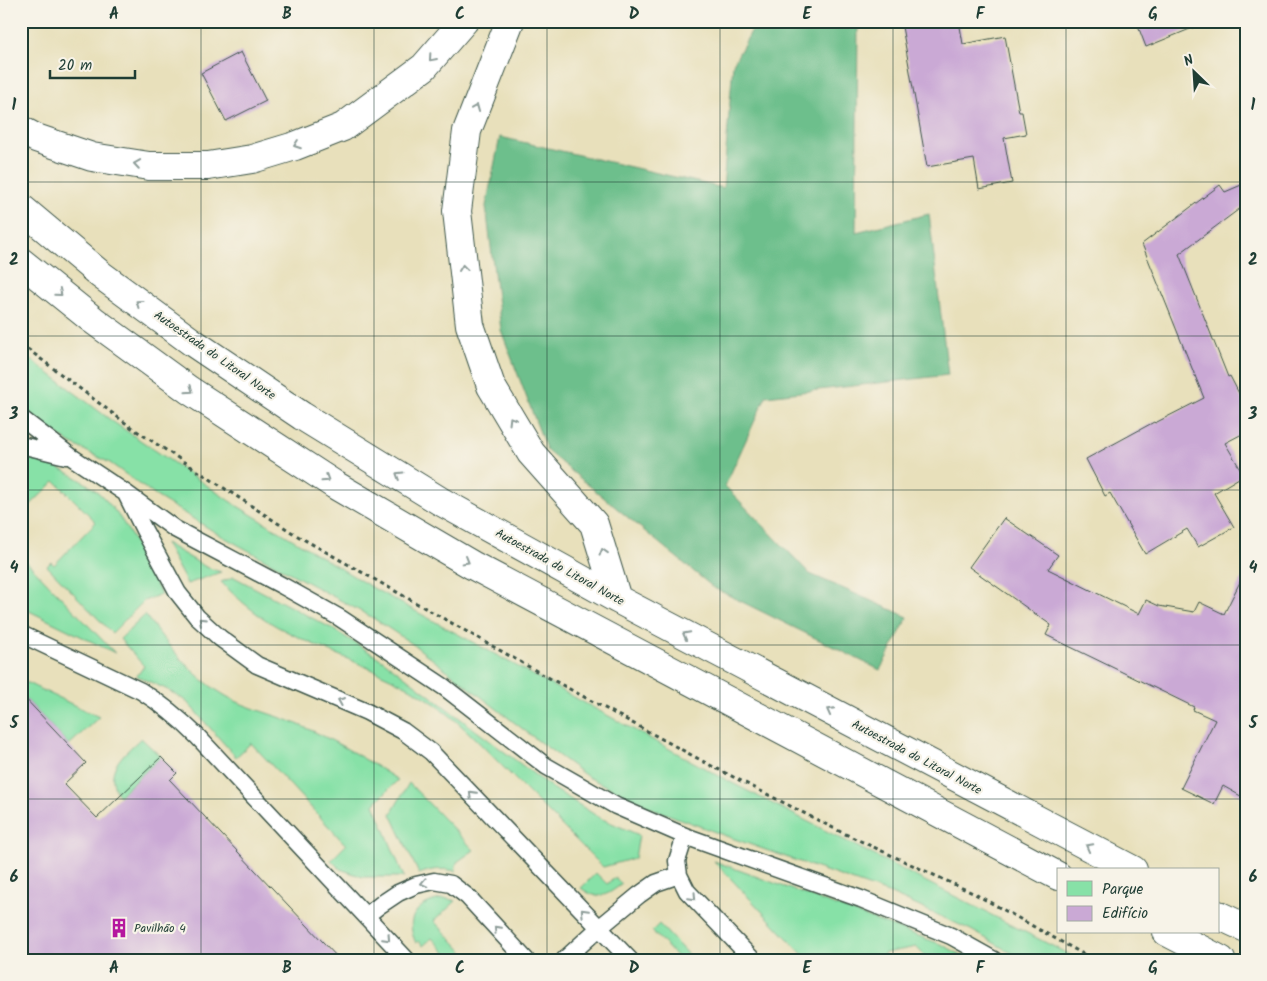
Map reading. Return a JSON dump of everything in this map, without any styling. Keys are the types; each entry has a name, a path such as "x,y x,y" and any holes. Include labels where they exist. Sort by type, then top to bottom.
{"highway":[{"path":"21,130 36,138 92,157 149,166 208,166 252,159 295,146 343,127 424,67 464,21"},
{"path":"510,21 467,131 456,211 470,325 491,386 531,453 594,524 617,599"},
{"name":"Autoestrada do Litoral Norte","path":"21,208 101,275 192,342 302,416 440,501 617,599 1129,868"},
{"path":"21,262 93,320 189,390 335,485 472,565 1057,875"},
{"path":"1220,916 1246,928"},
{"path":"1171,934 1220,960"}],"lane":[{"path":"21,418 73,458 175,529 284,586 340,618 444,687 546,766 616,806 685,836 861,899 951,936 994,960"},
{"path":"21,445 73,458"},
{"path":"127,494 144,530 178,592 197,617 220,638 256,665 367,712 403,730 431,752 630,960"},
{"path":"21,634 141,691 178,718 407,960"},
{"path":"685,836 677,861 679,875 687,891 753,960"},
{"path":"564,960 639,895 656,883 679,875"},
{"path":"366,916 392,897 416,885 434,881 451,884 468,897 526,960"}],"path":[{"path":"21,344 132,428 304,540 540,673 708,764 841,832 975,894 1094,960"}],"green space":[{"path":"757,21 858,21 856,232 929,214 948,375 766,396 725,486 810,574 908,617 880,670 714,588 547,451 501,330 486,206 500,137 723,188 733,64"},
{"path":"21,352 112,421 234,504 373,588 732,783 1080,960 1024,960 971,930 891,894 648,807 588,777 414,645 373,618 218,534 156,496 110,463 70,443 21,409"},
{"path":"21,455 38,459 58,468 82,481 102,496 128,530 142,556 161,594 144,601 112,633 47,566 51,562 54,565 96,522 55,481 21,514"},
{"path":"165,543 206,567 221,572 187,584"},
{"path":"21,556 115,653 21,607"},
{"path":"234,577 331,628 384,661 551,787 600,818 639,835 635,858 603,867 472,735 439,707 410,688 296,636 262,617 221,582"},
{"path":"145,615 191,670 226,696 323,736 398,780 374,804 404,877 363,877 340,869 331,860 346,845 251,743 236,757 186,701 168,690 137,676 144,666 120,639"},
{"path":"21,680 99,717 69,745 21,694"},
{"path":"141,738 161,757 119,796 114,787 114,771 122,757"},
{"path":"409,783 474,850 457,862 455,871 445,869 419,874 391,814"},
{"path":"714,861 943,945 970,960 929,960 916,947 885,953 879,960 808,960"},
{"path":"596,873 607,884 615,878 622,884 606,894 592,895 581,888"},
{"path":"441,899 456,901 434,921 471,960 452,960 432,938 423,946 419,941 416,943 411,927 415,914 425,905"},
{"path":"659,924 693,960 680,960 652,931"}],"building":[{"path":"901,21 959,21 963,44 1005,36 1019,112 1022,112 1026,134 1004,138 1012,183 979,189 974,159 927,167"},
{"path":"1136,21 1207,21 1207,22 1146,47"},
{"path":"241,52 266,101 226,121 201,73"},
{"path":"1246,183 1246,204 1179,254 1228,377 1230,376 1246,407 1246,432 1225,443 1244,475 1214,493 1234,527 1198,547 1187,529 1145,554 1110,493 1105,496 1086,459 1154,422 1204,398 1142,244 1220,185 1225,192"},
{"path":"1004,518 1058,555 1048,569 1139,614 1146,600 1159,606 1194,612 1199,602 1224,614 1246,570 1246,799 1223,786 1214,804 1181,788 1215,720 1193,710 1194,707 1046,635 1051,625 969,567"},
{"path":"21,694 86,763 64,784 97,818 161,757 177,773 170,780 340,960 21,960"}],"place":[{"name":"Pavilhão 4","path":"119,928"}]}
